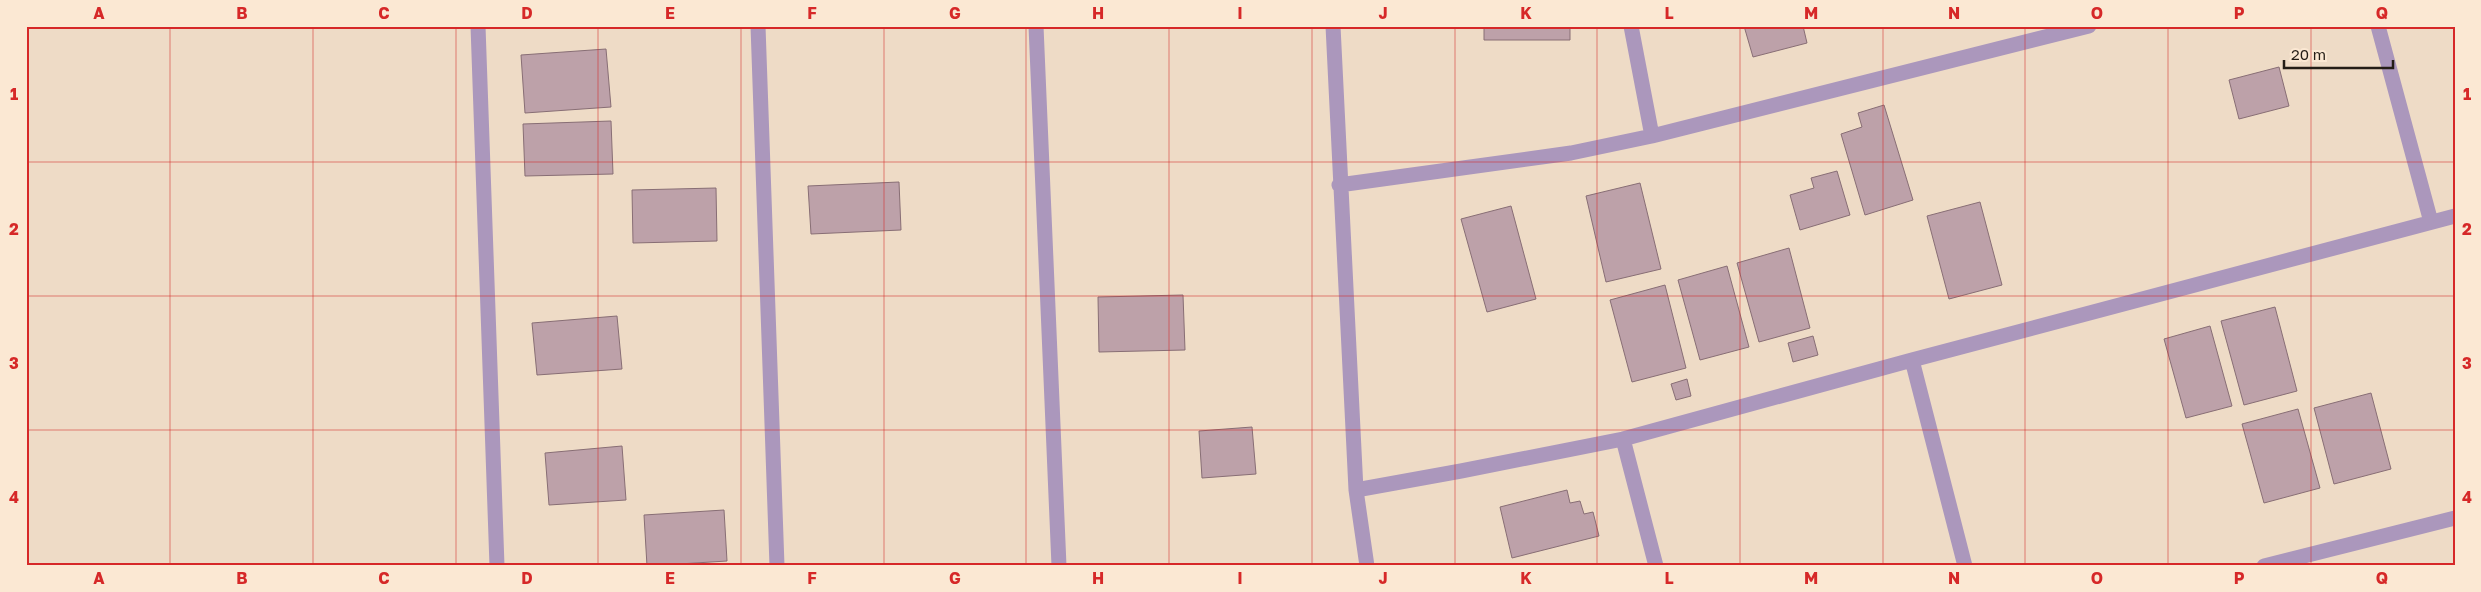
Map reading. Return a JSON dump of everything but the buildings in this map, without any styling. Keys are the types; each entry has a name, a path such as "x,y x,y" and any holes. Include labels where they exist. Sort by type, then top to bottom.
{"street":[{"path":"478,26 497,566"},
{"path":"758,26 777,566"},
{"path":"1036,26 1059,566"},
{"path":"1333,26 1339,184 1356,490 1367,566"},
{"path":"1631,26 1652,136"},
{"path":"1339,184 1571,153 1652,136 2089,26"},
{"path":"2378,26 2431,222"},
{"path":"1356,490 1461,472 1622,439 2455,216"},
{"path":"1912,360 1965,566"},
{"path":"1622,439 1656,566"},
{"path":"2264,566 2455,518"}]}
